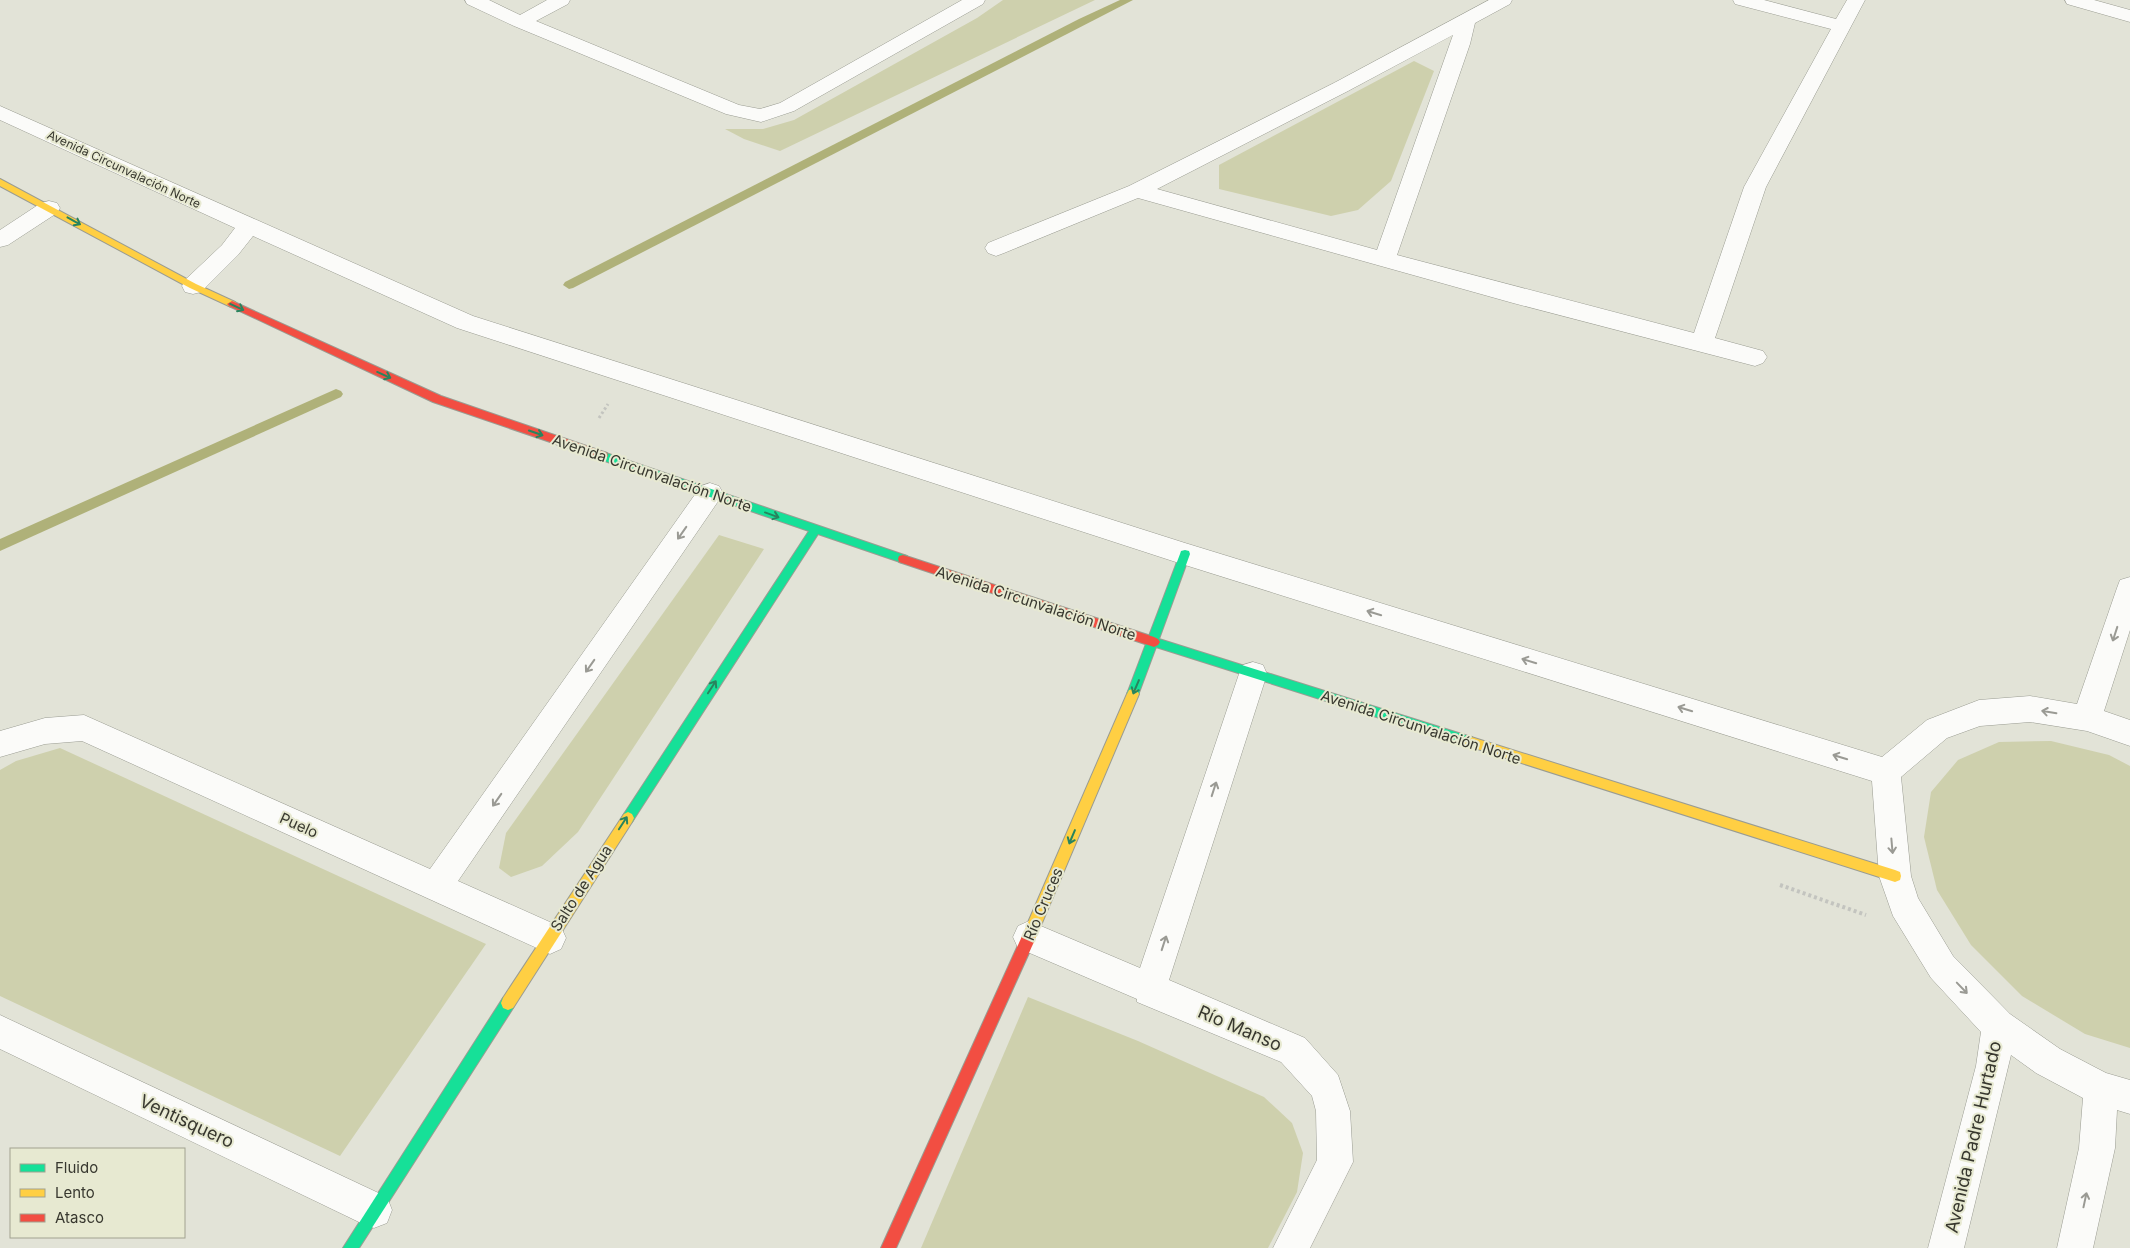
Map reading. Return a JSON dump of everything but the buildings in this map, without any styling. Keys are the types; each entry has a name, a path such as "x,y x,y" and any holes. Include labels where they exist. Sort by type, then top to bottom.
{"street":[{"path":"474,0 733,110 761,116 787,107 976,0"},
{"path":"522,22 561,0"},
{"path":"996,248 1137,190 1341,87 1503,0"},
{"path":"1742,0 1841,26"},
{"path":"1702,343 1755,187 1856,0"},
{"path":"2074,0 2130,16"},
{"path":"1384,260 1460,44 1466,20"},
{"name":"Avenida Circunvalación Norte","path":"0,112 465,322 1185,554 1886,772"},
{"name":"Avenida Circunvalación Norte","path":"0,182 192,286 356,363 438,398 815,530 1154,642 1895,876"},
{"path":"1137,190 1513,295 1755,357"},
{"path":"0,240 50,208"},
{"path":"192,286 230,250 249,226"},
{"path":"436,887 710,493"},
{"name":"Salto de Agua","path":"350,1248 815,530"},
{"name":"Río Cruces","path":"888,1248 1030,937 1145,666 1185,554"},
{"path":"2087,718 2130,588"},
{"path":"1149,990 1253,674"},
{"path":"2075,1248 2097,1148 2115,1093 2048,1061 1998,1026 1942,967 1904,905 1895,876 1886,772 1937,729 1980,713 2030,709 2087,718 2130,734"},
{"name":"Puelo","path":"0,744 45,731 84,728 550,938"},
{"name":"Río Manso","path":"1030,937 1149,990 1293,1050 1326,1087 1333,1111 1335,1162 1291,1248"},
{"name":"Avenida Padre Hurtado","path":"1946,1248 1993,1066 1998,1026"},
{"name":"Ventisquero","path":"0,1032 374,1210"}],"green space":[{"path":"1003,0 1095,0 780,151 744,139 725,129 763,129 794,120 977,18"},
{"path":"1414,61 1434,71 1391,181 1358,210 1331,216 1219,189 1219,165"},
{"path":"719,535 764,549 578,832 542,866 511,877 499,868 506,833"},
{"path":"2051,741 2109,755 2130,766 2130,1048 2085,1034 2022,996 1971,945 1937,890 1924,837 1931,792 1958,760 1999,742"},
{"path":"60,748 486,944 340,1156 0,996 0,770 16,761"},
{"path":"1028,997 1138,1041 1264,1097 1292,1123 1303,1153 1297,1192 1268,1248 921,1248"}],"waterway":[{"path":"569,285 1083,21 1128,0"},
{"path":"0,545 336,394"}],"traffic: fast":[{"path":"603,456 903,559"},
{"path":"628,818 815,530"},
{"path":"1133,694 1185,554"},
{"path":"1154,642 1468,741"},
{"path":"350,1248 508,1003"}],"traffic: slow":[{"path":"0,182 193,286 232,304"},
{"path":"1028,939 1133,694"},
{"path":"1468,741 1895,876"},
{"path":"508,1003 628,818"}],"traffic: jam":[{"path":"232,304 437,399 603,456"},
{"path":"903,559 1154,642"},
{"path":"888,1248 1028,939"}]}
